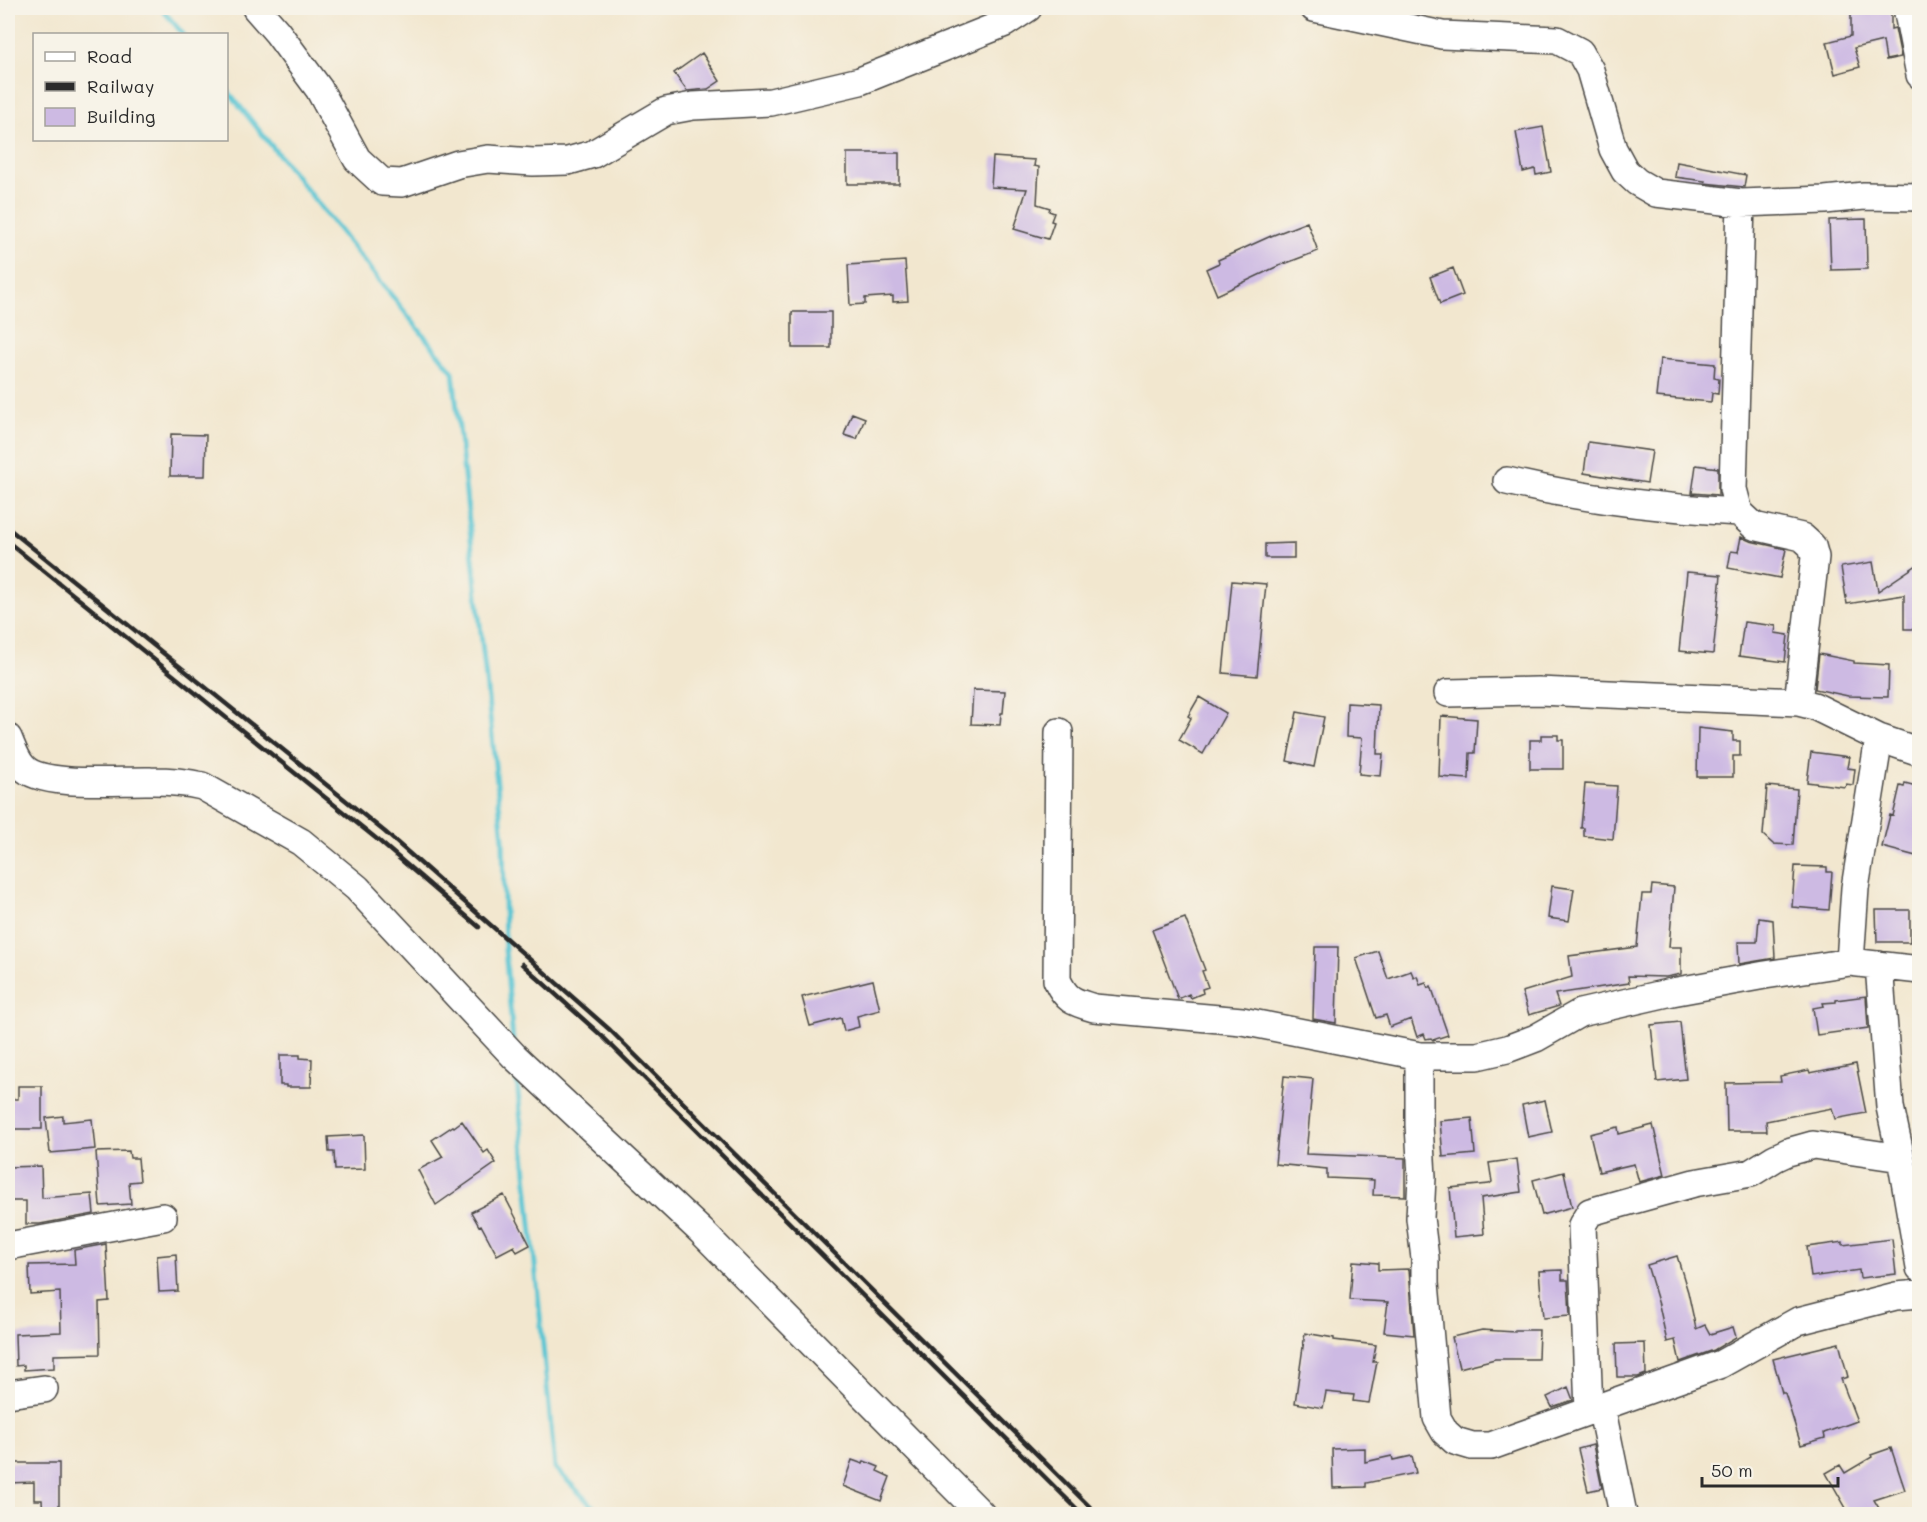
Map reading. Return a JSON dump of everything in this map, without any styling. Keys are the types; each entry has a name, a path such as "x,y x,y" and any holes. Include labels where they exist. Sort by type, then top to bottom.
{"street":[{"path":"256,8 277,32 319,89 357,159 382,182 402,183 458,164 488,159 533,162 568,161 593,154 666,111 693,106 771,102 860,81 1005,23 1028,8"},
{"path":"1314,8 1442,35 1557,40 1580,52 1590,70 1613,149 1625,171 1637,182 1656,193 1741,203 1864,196 1920,197"},
{"path":"1907,8 1919,69"},
{"path":"1741,203 1733,489 1739,512 1754,526 1802,537 1812,546 1815,557 1798,702"},
{"path":"1507,481 1555,493 1672,509 1739,512"},
{"path":"1448,693 1538,691 1798,702 1814,706 1879,738 1920,752"},
{"path":"1059,732 1057,980 1063,993 1074,1002 1094,1008 1242,1021 1420,1056 1477,1056 1536,1038 1580,1013 1672,992 1850,962 1920,970"},
{"path":"8,738 23,767 37,775 59,781 185,782 202,786 301,842 357,888 514,1057 701,1232 981,1515"},
{"path":"1850,962 1855,888 1879,738"},
{"path":"1879,965 1890,1107 1920,1268"},
{"path":"1420,1056 1419,1125 1422,1176 1420,1218 1437,1418 1445,1432 1455,1441 1472,1446 1491,1446 1721,1364 1798,1321 1896,1296 1920,1294"},
{"path":"1623,1515 1595,1408 1582,1225 1590,1212 1694,1183 1751,1173 1788,1152 1813,1145 1901,1158"},
{"path":"8,1246 163,1217"},
{"path":"8,1394 44,1389"}],"building":[{"path":"1851,8 1891,8 1891,29 1895,28 1901,57 1886,60 1883,41 1854,48 1860,67 1835,74 1827,42 1851,36"},
{"path":"702,53 720,81 708,89 687,91 674,73"},
{"path":"1543,127 1551,172 1536,175 1535,169 1523,172 1516,132"},
{"path":"847,153 899,153 899,184 847,184"},
{"path":"993,157 1035,160 1034,166 1039,167 1037,204 1050,208 1049,211 1054,213 1051,221 1054,222 1048,239 1014,229 1027,189 991,187"},
{"path":"1677,162 1746,175 1744,187 1675,177"},
{"path":"1866,219 1867,269 1831,270 1829,220"},
{"path":"1307,222 1318,251 1276,267 1217,295 1206,269 1219,263 1218,260"},
{"path":"905,261 908,301 893,302 893,296 865,298 865,304 850,305 848,265"},
{"path":"1453,268 1463,295 1440,304 1430,277"},
{"path":"792,312 831,312 831,348 792,348"},
{"path":"1660,359 1715,364 1714,378 1719,379 1718,394 1712,393 1711,402 1656,397"},
{"path":"852,413 865,418 857,439 844,435"},
{"path":"171,434 206,435 205,476 170,476"},
{"path":"1588,442 1652,451 1647,483 1584,473"},
{"path":"1696,465 1718,468 1718,495 1692,493"},
{"path":"1741,537 1786,549 1780,578 1728,568 1731,551 1738,552"},
{"path":"1294,543 1294,558 1265,558 1265,544"},
{"path":"1873,562 1878,591 1920,563 1920,629 1904,629 1904,595 1847,604 1841,567"},
{"path":"1687,572 1721,575 1713,654 1679,651"},
{"path":"1232,581 1266,584 1257,676 1223,673"},
{"path":"1744,622 1776,626 1775,633 1788,635 1785,662 1739,656"},
{"path":"1819,654 1854,661 1854,663 1889,665 1888,697 1848,696 1815,689"},
{"path":"973,690 1005,691 1000,725 971,724"},
{"path":"1199,697 1226,713 1203,754 1179,740 1191,718 1188,716"},
{"path":"1347,703 1379,705 1377,754 1383,754 1381,776 1359,774 1362,738 1346,737"},
{"path":"1297,712 1324,717 1314,767 1287,761"},
{"path":"1441,716 1477,719 1475,753 1470,753 1469,779 1439,777"},
{"path":"1698,728 1733,732 1733,741 1740,741 1740,756 1733,756 1733,777 1697,777"},
{"path":"1541,735 1558,735 1558,740 1563,740 1563,769 1530,769 1530,740 1541,740"},
{"path":"1811,752 1849,757 1847,768 1855,769 1853,785 1846,784 1845,787 1807,782"},
{"path":"1905,783 1920,787 1920,843 1916,856 1882,847 1900,786 1904,787"},
{"path":"1585,784 1617,786 1613,839 1584,836 1584,828 1581,828"},
{"path":"1767,786 1797,789 1793,845 1773,844 1763,835"},
{"path":"1795,866 1827,867 1827,872 1832,872 1829,910 1792,907"},
{"path":"1652,885 1674,887 1669,947 1681,947 1681,974 1666,977 1628,976 1629,983 1555,994 1559,1006 1529,1015 1522,992 1572,977 1569,956 1637,947 1642,894 1651,894"},
{"path":"1552,886 1574,889 1569,921 1548,918"},
{"path":"1876,910 1910,910 1910,942 1877,942"},
{"path":"1185,918 1205,970 1202,971 1208,987 1202,989 1203,993 1191,998 1189,994 1178,999 1152,930"},
{"path":"1759,918 1773,920 1775,958 1739,964 1738,942 1757,942"},
{"path":"1315,947 1338,947 1336,1023 1313,1019"},
{"path":"1378,951 1388,979 1411,971 1414,978 1417,976 1420,985 1426,983 1428,988 1431,986 1448,1035 1433,1040 1426,1039 1424,1034 1417,1037 1411,1019 1390,1027 1386,1015 1376,1018 1356,958"},
{"path":"873,980 880,1010 857,1016 859,1027 844,1031 841,1018 810,1026 802,997"},
{"path":"1866,996 1868,1028 1817,1035 1813,1008 1824,1006 1823,1003 1836,1002 1836,1000"},
{"path":"1680,1022 1686,1079 1657,1082 1651,1025"},
{"path":"280,1055 300,1055 300,1058 312,1059 311,1087 280,1085"},
{"path":"1856,1064 1866,1113 1835,1119 1832,1108 1766,1121 1767,1131 1727,1131 1726,1083 1781,1082 1780,1076"},
{"path":"1284,1076 1313,1079 1306,1154 1405,1158 1405,1196 1373,1195 1374,1180 1327,1178 1327,1169 1275,1164"},
{"path":"18,1086 42,1086 42,1129 10,1129 8,1099 18,1099"},
{"path":"1545,1100 1552,1132 1528,1137 1522,1105"},
{"path":"63,1116 63,1122 92,1119 95,1149 50,1153 46,1118"},
{"path":"1472,1118 1475,1154 1443,1157 1440,1121"},
{"path":"462,1121 484,1153 488,1150 496,1163 436,1205 418,1170 443,1157 432,1140"},
{"path":"1653,1125 1665,1175 1639,1182 1634,1164 1599,1172 1590,1134 1618,1127 1619,1134"},
{"path":"364,1135 365,1169 335,1170 334,1152 329,1152 328,1137"},
{"path":"129,1151 130,1158 138,1158 140,1181 129,1182 131,1204 100,1206 96,1152"},
{"path":"1517,1159 1521,1192 1481,1198 1484,1234 1454,1237 1450,1188 1489,1184 1492,1182 1489,1163"},
{"path":"41,1166 42,1198 92,1194 94,1214 40,1224 26,1224 26,1201 8,1201 8,1167"},
{"path":"1564,1172 1572,1207 1542,1215 1533,1180"},
{"path":"504,1195 530,1245 517,1252 514,1246 497,1255 481,1225 479,1226 471,1212"},
{"path":"1892,1239 1896,1274 1860,1278 1859,1270 1811,1277 1807,1247"},
{"path":"106,1244 109,1301 99,1302 100,1354 54,1355 54,1368 24,1370 24,1365 16,1366 15,1334 61,1332 60,1292 30,1294 29,1265 75,1264 74,1250"},
{"path":"176,1254 178,1291 159,1292 157,1256"},
{"path":"1677,1256 1696,1329 1705,1325 1710,1334 1733,1327 1736,1337 1714,1350 1680,1362 1675,1340 1667,1342 1647,1265"},
{"path":"1353,1261 1378,1263 1378,1270 1409,1269 1414,1335 1384,1332 1388,1302 1350,1300"},
{"path":"1562,1270 1562,1280 1568,1280 1570,1316 1543,1318 1539,1271"},
{"path":"1482,1330 1515,1332 1515,1330 1539,1330 1538,1359 1495,1359 1459,1368 1452,1337"},
{"path":"1305,1333 1334,1338 1334,1340 1376,1345 1373,1362 1377,1362 1369,1403 1353,1401 1354,1395 1326,1392 1323,1408 1295,1403"},
{"path":"1645,1343 1646,1374 1638,1377 1617,1377 1616,1344"},
{"path":"1839,1343 1848,1377 1841,1379 1857,1421 1824,1433 1825,1438 1801,1445 1785,1393 1782,1393 1773,1359"},
{"path":"1568,1387 1573,1400 1552,1407 1547,1397"},
{"path":"1593,1445 1602,1488 1588,1491 1578,1449"},
{"path":"1365,1448 1365,1462 1392,1456 1393,1460 1412,1456 1416,1473 1366,1483 1366,1487 1333,1488 1332,1449"},
{"path":"1891,1448 1905,1490 1874,1500 1883,1515 1850,1515 1826,1473 1840,1465 1845,1473 1872,1457 1871,1455"},
{"path":"852,1460 863,1464 864,1461 879,1467 877,1471 890,1477 881,1501 843,1486"},
{"path":"8,1463 59,1463 59,1515 43,1515 42,1500 34,1500 34,1482 8,1483"}],"waterway":[{"path":"161,8 182,33"},
{"path":"228,91 453,372 503,839 505,949 513,1041"},
{"path":"516,1071 555,1468 600,1514"}],"railway":[{"path":"8,528 385,832 610,1030 1097,1514"},
{"path":"8,542 378,840 479,927"},
{"path":"522,964 603,1037 1082,1514"}]}
